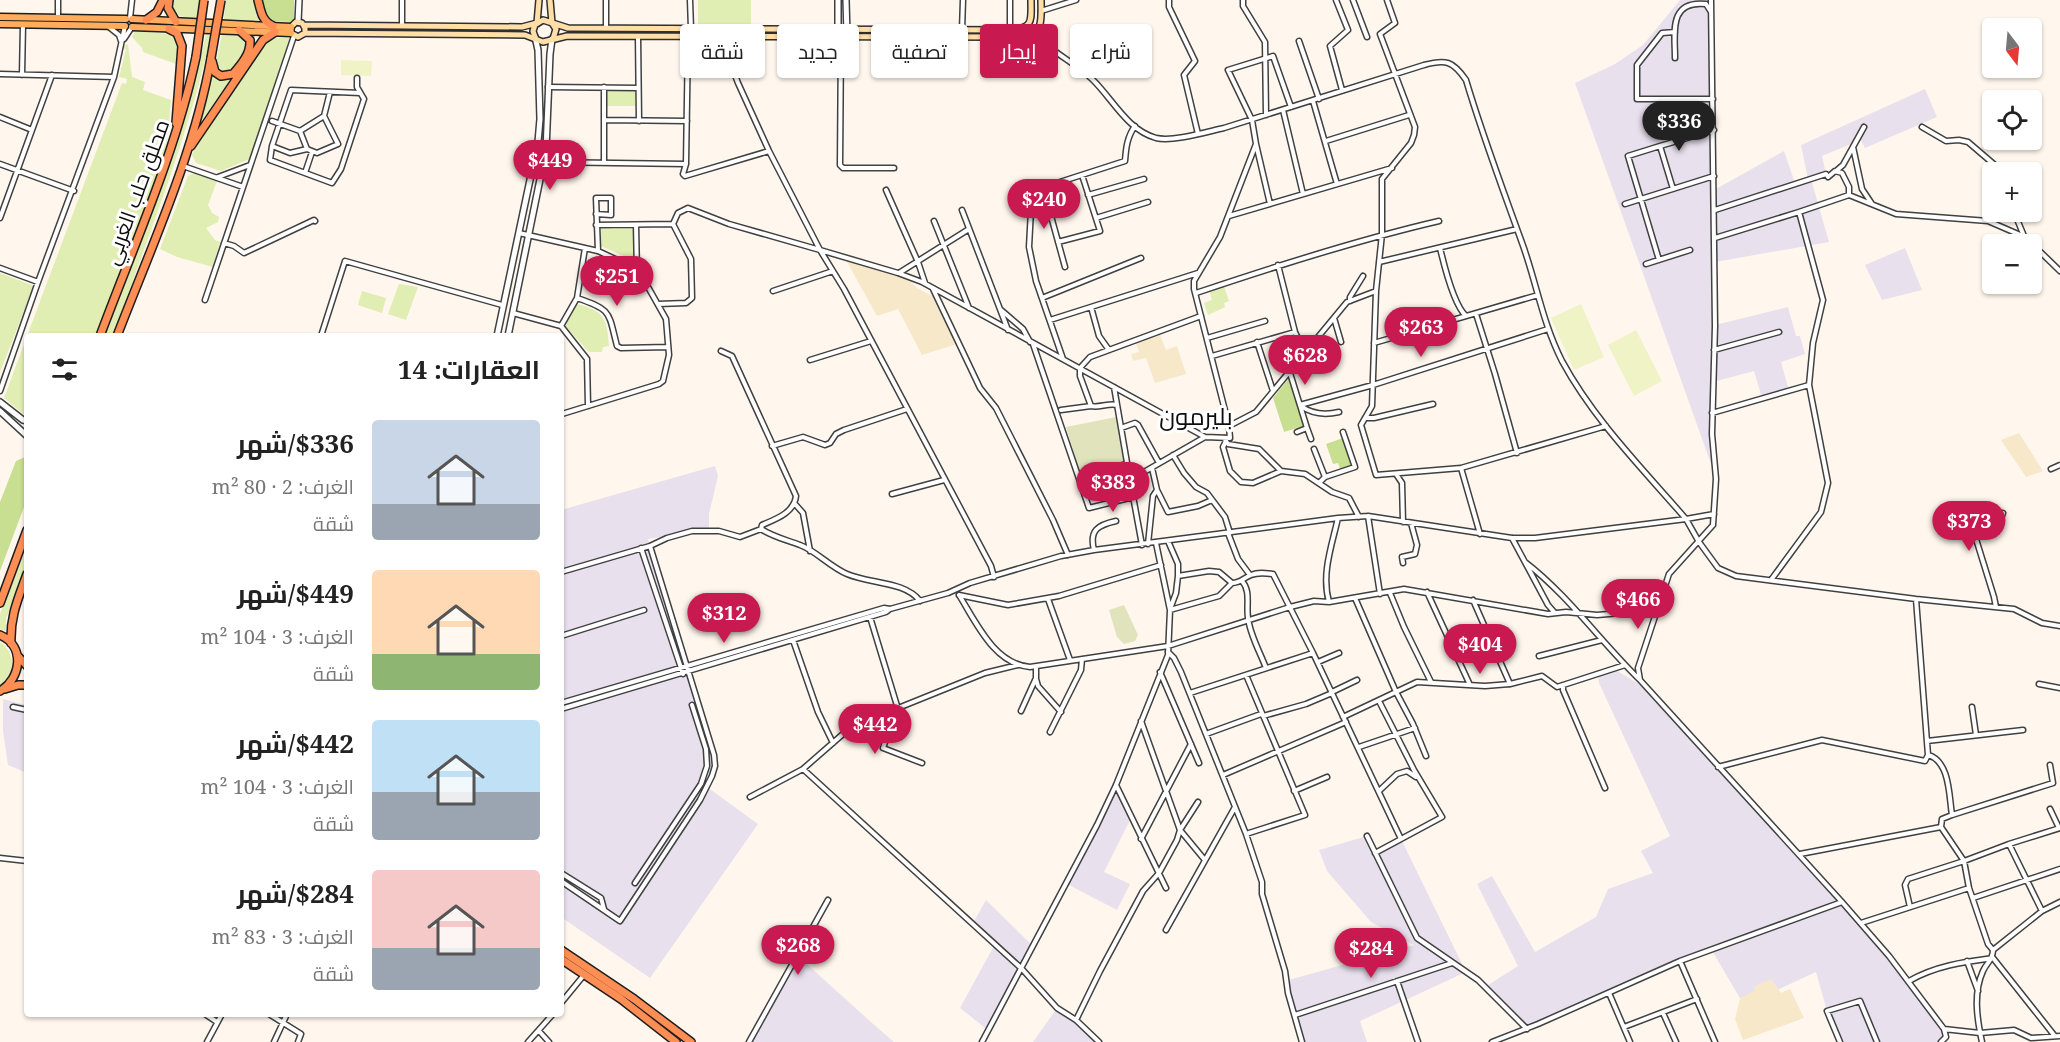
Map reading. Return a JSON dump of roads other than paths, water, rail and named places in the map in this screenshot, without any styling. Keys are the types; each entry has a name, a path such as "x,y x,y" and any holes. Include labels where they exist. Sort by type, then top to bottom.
{"highway":[{"path":"146,20 157,12 163,0"},
{"path":"169,0 168,8 176,22"},
{"name":"محلق حلب الغربي","path":"101,333 189,92 204,0"},
{"name":"محلق حلب الغربي","path":"118,333 182,166 197,120 221,0"},
{"path":"186,153 263,40 274,29 262,17 258,0"},
{"path":"169,28 177,33 182,46 175,134"},
{"path":"211,58 220,76 233,74 250,46 250,40 239,30"},
{"path":"0,603 24,538"},
{"path":"24,583 10,624 11,643 24,663"},
{"path":"0,634 11,643"},
{"path":"2,691 14,680 18,668 17,655"},
{"path":"2,691 24,685"},
{"path":"564,952 634,999 691,1042"},
{"path":"564,961 621,999 676,1042"}],"main road":[{"path":"535,38 533,28 537,23 539,0"},
{"path":"550,0 552,23 556,33 552,39"},
{"path":"1029,24 1031,0"},
{"path":"1040,24 1041,0"},
{"path":"0,17 129,18 274,29 292,32 300,37 305,33 525,35 543,42 567,36 680,36"},
{"path":"128,27 134,24 129,18"},
{"path":"292,32 301,23 522,27 543,20 568,28 680,29"},
{"path":"301,23 305,33"},
{"path":"0,24 274,29"},
{"path":"859,33 980,36"}],"street":[{"path":"58,0 58,19"},
{"path":"129,18 132,0"},
{"path":"299,0 301,23"},
{"path":"402,0 402,26"},
{"path":"606,0 606,28"},
{"path":"690,0 691,24"},
{"path":"838,0 841,24"},
{"path":"843,24 846,0"},
{"path":"962,24 963,0"},
{"path":"1010,0 1010,24"},
{"path":"1041,11 1076,0"},
{"path":"1168,0 1169,7 1195,61 1184,75 1198,134"},
{"path":"1243,0 1264,42 1266,116"},
{"path":"1336,0 1348,30 1330,46 1342,90"},
{"path":"1353,0 1367,37"},
{"path":"1387,0 1395,23 1380,34 1415,127 1411,143 1382,179 1382,234 1376,291 1372,406 1362,425 1376,475 1461,468 1606,426"},
{"path":"1640,680 1638,668 1669,574 1713,525 1716,479 1712,413 1715,238 1711,0"},
{"path":"1675,58 1677,13 1683,6 1696,2 1706,4 1712,13"},
{"path":"22,75 23,24"},
{"path":"109,27 119,35 122,42"},
{"path":"0,391 38,282 74,191 114,77 128,27"},
{"path":"205,300 251,165 292,32"},
{"path":"1675,32 1662,33 1636,65 1637,99 1713,99"},
{"path":"638,36 639,121"},
{"path":"497,333 540,132 538,50 535,38"},
{"path":"509,333 548,136 552,39"},
{"path":"1299,41 1337,184"},
{"path":"1058,53 1093,80 1135,126 1145,134 1158,138 1198,134 1266,116 1440,60 1449,63 1458,69 1466,80 1517,229 1548,329 1563,361 1606,426 1686,519 1718,568 1736,576 2014,609 2042,623 2060,626"},
{"path":"1270,204 1252,120 1228,70 1274,56 1291,107"},
{"path":"0,74 114,77"},
{"path":"0,218 52,75"},
{"path":"357,78 357,87 364,99 341,169 333,183 270,160 272,146 291,90 360,93"},
{"path":"688,78 684,176 769,151"},
{"path":"736,78 769,151 820,250 991,566 994,577"},
{"path":"841,78 840,165 843,168 894,168"},
{"path":"549,87 638,88"},
{"path":"604,87 604,163"},
{"path":"330,92 324,116 338,144"},
{"path":"1283,110 1303,194"},
{"path":"1326,141 1409,115"},
{"path":"300,131 324,116"},
{"path":"0,117 32,130"},
{"path":"604,120 687,122"},
{"path":"272,121 300,131 310,150 305,173"},
{"path":"1063,360 1036,281 1029,235 1032,191 1125,161 1127,139 1135,126"},
{"path":"1922,127 1946,141 1968,142 1991,162"},
{"path":"1714,210 1826,174 1828,177 1843,165 1864,128"},
{"path":"1659,260 1628,156 1714,130"},
{"path":"272,146 290,153 310,150 317,153 338,144 348,147"},
{"path":"672,224 678,213 688,208 729,224 898,273 933,288 1206,437 1225,439 1230,438 1229,426 1194,281 1216,244 1256,144"},
{"path":"1660,146 1673,189"},
{"path":"1853,147 1862,189 1872,204"},
{"path":"544,162 686,164"},
{"path":"0,164 74,191"},
{"path":"217,178 251,165"},
{"path":"182,166 243,187"},
{"path":"1228,216 1392,168"},
{"path":"1835,171 1842,173 1850,195"},
{"path":"1058,242 1100,231 1082,176"},
{"path":"1625,204 1714,176"},
{"path":"1088,195 1144,179"},
{"path":"1043,187 1065,267"},
{"path":"886,190 918,262 925,284"},
{"path":"1715,238 1850,195 1896,214 1988,221 2018,234"},
{"path":"596,214 611,214 611,198 596,198 596,214 598,251"},
{"path":"1096,218 1148,202"},
{"path":"962,210 1009,331"},
{"path":"1771,580 1821,512 1828,483 1809,385 1813,343 1823,300 1799,212"},
{"path":"224,243 244,253 315,221"},
{"path":"934,221 969,309"},
{"path":"1196,293 1278,265 1382,234 1439,221"},
{"path":"597,225 672,224"},
{"path":"658,304 686,303 692,298 691,259 672,224"},
{"path":"636,225 637,274"},
{"path":"898,273 969,229"},
{"path":"1379,261 1517,229"},
{"path":"518,233 598,251 628,264 648,287 666,319 668,347 663,381 564,412"},
{"path":"561,326 577,298 585,248"},
{"path":"1440,248 1450,286 1455,292 1460,310 1467,316"},
{"path":"1646,264 1690,250"},
{"path":"2042,254 2060,271"},
{"path":"1042,298 1141,258"},
{"path":"322,333 345,261 502,305"},
{"path":"1278,265 1295,332 1305,352"},
{"path":"0,268 38,282"},
{"path":"773,291 833,271"},
{"path":"1050,320 1199,273"},
{"path":"1350,301 1350,297 1363,276"},
{"path":"933,288 980,388 996,408 1053,519 1068,555"},
{"path":"1229,426 1256,412 1350,301 1376,291"},
{"path":"1374,343 1538,295"},
{"path":"577,298 605,309 613,325 618,347 668,347"},
{"path":"1090,307 1099,336 1109,350"},
{"path":"1000,309 1026,333 1031,343 1089,508 1133,497"},
{"path":"513,313 561,326 587,359 588,405"},
{"path":"1476,314 1517,453"},
{"path":"1091,406 1080,376 1080,368 1090,357 1201,316"},
{"path":"1334,318 1341,342"},
{"path":"1207,338 1265,321"},
{"path":"1300,405 1372,385 1548,329"},
{"path":"1212,357 1295,332"},
{"path":"1714,350 1779,332"},
{"path":"810,360 870,341"},
{"path":"1257,342 1273,392"},
{"path":"564,571 692,531 719,531 740,537 761,529 762,525 786,513 795,504 796,496 732,356 721,351"},
{"path":"1290,372 1311,439"},
{"path":"1712,413 1809,385"},
{"path":"1113,386 1142,545"},
{"path":"0,402 24,420"},
{"path":"1061,410 1095,407 1108,403 1117,405"},
{"path":"1365,418 1374,418 1433,404"},
{"path":"1300,405 1306,410 1322,413 1339,412"},
{"path":"772,447 802,437 825,445 844,430 907,409"},
{"path":"0,411 24,433"},
{"path":"14,423 19,417"},
{"path":"1120,428 1135,423 1138,425 1159,464"},
{"path":"1297,432 1306,428"},
{"path":"1319,483 1324,477 1354,467 1343,432"},
{"path":"1130,480 1206,437"},
{"path":"1225,439 1228,444 1259,450 1281,471"},
{"path":"1225,439 1222,447 1230,471 1241,482 1253,483 1281,471 1305,474 1332,492 1349,498 1359,517"},
{"path":"1314,449 1324,477"},
{"path":"1173,456 1196,487 1207,493 1225,516 1233,550 1250,575"},
{"path":"1079,476 1127,464"},
{"path":"2051,469 2060,465"},
{"path":"1152,468 1157,490 1168,512 1198,506 1212,500"},
{"path":"1461,468 1480,534"},
{"path":"1395,473 1402,483 1403,522"},
{"path":"892,494 944,480"},
{"path":"1148,544 1153,496 1157,490"},
{"path":"795,504 803,513 811,551"},
{"path":"1996,607 1976,539 1993,519 2002,516 2003,513"},
{"path":"564,707 680,668 870,617 994,577 1068,555 1094,550 1368,516 1480,534 1535,538 1714,514"},
{"path":"1368,516 1380,594"},
{"path":"1329,602 1326,568 1338,518"},
{"path":"1094,550 1091,541 1099,526 1116,521"},
{"path":"1403,563 1402,557 1415,554 1417,545 1411,523"},
{"path":"761,529 791,543 801,545 827,564 846,574 910,590 920,601"},
{"path":"1512,538 1548,605 1556,614"},
{"path":"1168,541 1178,564 1176,593 1170,610"},
{"path":"982,1042 1116,785 1160,672 1168,649 1170,610 1156,543"},
{"path":"564,883 620,921 700,800 715,766 714,755 690,672 650,546"},
{"path":"641,548 683,674"},
{"path":"1525,562 1541,574 1603,640 1861,923 1909,981 1944,1029 1946,1037 1941,1042"},
{"path":"953,591 959,595 1008,604 1048,599 1161,565"},
{"path":"1178,576 1209,571 1219,572 1232,583 1240,583 1250,575 1264,572 1272,574 1313,653 1401,838"},
{"path":"1242,581 1245,583 1248,595 1249,621 1266,668"},
{"path":"1170,610 1219,596 1232,583"},
{"path":"750,797 803,769 852,727 985,673 1019,665 1036,667 1070,660 1168,649 1314,601 1329,602 1404,589 1548,614 1597,615 1657,610"},
{"path":"1427,592 1470,686"},
{"path":"1390,593 1431,682"},
{"path":"959,595 983,635 1004,656 1019,665"},
{"path":"1355,598 1426,756"},
{"path":"1048,599 1070,660"},
{"path":"1718,767 1822,740 1925,761 1928,755 1916,599"},
{"path":"1473,600 1510,684"},
{"path":"661,608 669,605"},
{"path":"602,694 690,672 793,640 801,635 884,608 890,609"},
{"path":"564,635 644,610"},
{"path":"870,617 896,710 883,748 922,763"},
{"path":"793,640 818,712 833,743"},
{"path":"1539,656 1603,640"},
{"path":"1168,649 1190,693 1246,834 1262,882 1262,894 1285,970 1302,1042"},
{"path":"1190,693 1313,653"},
{"path":"1317,662 1338,653"},
{"path":"1050,732 1081,670 1082,659"},
{"path":"1343,717 1417,682 1470,686 1510,684 1542,676 1557,687 1625,665"},
{"path":"1036,667 1038,686 1061,712"},
{"path":"1160,672 1199,763"},
{"path":"1246,675 1305,815 1246,834"},
{"path":"1021,711 1036,678"},
{"path":"1206,734 1262,715 1306,704 1357,680"},
{"path":"2039,684 2060,688"},
{"path":"1563,685 1563,690 1605,788"},
{"path":"1375,853 1442,817 1379,701"},
{"path":"564,704 570,704"},
{"path":"635,883 701,784 707,766 706,749 692,705"},
{"path":"13,707 24,709"},
{"path":"1972,707 1976,735"},
{"path":"1140,720 1180,830 1204,859"},
{"path":"1223,775 1346,722"},
{"path":"1359,748 1415,728"},
{"path":"1927,741 2023,730"},
{"path":"702,737 708,735"},
{"path":"1141,840 1191,744"},
{"path":"1928,755 1936,757 1944,767 1952,814"},
{"path":"1982,1042 1976,1006 1984,970 1993,958 1993,950 1988,944 1973,898 1964,861 1941,827 1942,819 2053,783 2050,765"},
{"path":"803,769 1022,969 1058,1008 1076,1020 1099,1042"},
{"path":"1379,792 1397,774 1407,771 1420,779"},
{"path":"1294,791 1327,777"},
{"path":"1116,785 1166,888"},
{"path":"1076,1020 1143,891 1159,873 1180,830 1198,802"},
{"path":"1166,930 1235,807"},
{"path":"1910,907 1905,882 2059,828 2050,809"},
{"path":"1800,854 1941,827"},
{"path":"1367,836 1417,938 1478,980 1527,1029"},
{"path":"2009,844 2042,911"},
{"path":"0,858 24,861"},
{"path":"1973,898 2060,869"},
{"path":"564,875 601,898 604,909"},
{"path":"1861,923 1970,888"},
{"path":"749,1042 828,900"},
{"path":"1492,1042 1527,1029 1680,961 1842,902"},
{"path":"1993,950 2042,911 2060,902"},
{"path":"1909,981 1952,963 1993,958"},
{"path":"1993,958 2057,1035"},
{"path":"1680,961 1715,1042"},
{"path":"1967,961 1978,992"},
{"path":"1295,1015 1453,963"},
{"path":"564,1000 584,975"},
{"path":"1397,981 1418,1042"},
{"path":"1609,993 1630,1042"},
{"path":"1624,1027 1697,999"},
{"path":"1840,1042 1827,1011 1860,1001 1877,1042"},
{"path":"1663,1012 1676,1042"},
{"path":"210,1017 217,1022"},
{"path":"207,1042 220,1017"},
{"path":"273,1017 301,1034 298,1042"},
{"path":"274,1042 285,1017"},
{"path":"528,1042 551,1017"},
{"path":"1944,1029 1980,1033 2014,1030 2031,1038 2057,1035"},
{"path":"539,1031 549,1042"}],"district":[{"name":"بليرمون","path":"1196,415"}]}
